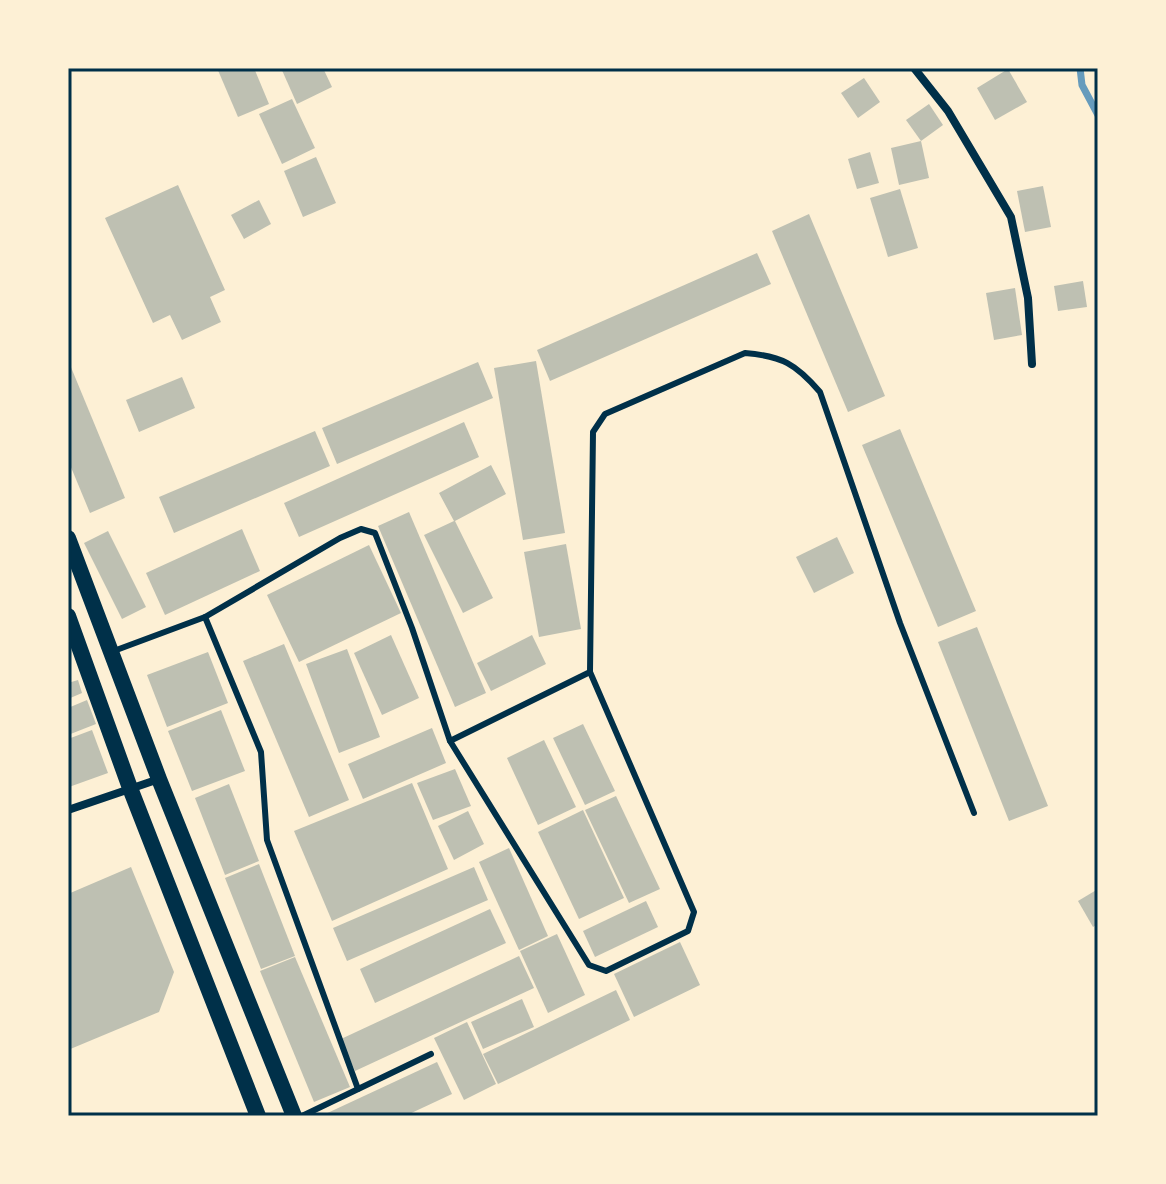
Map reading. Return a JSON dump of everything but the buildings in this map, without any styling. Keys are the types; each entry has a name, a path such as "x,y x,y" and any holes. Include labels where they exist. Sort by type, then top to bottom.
{"main road":[{"path":"68,538 159,779 294,1116"},
{"path":"68,616 72,640 258,1116"}],"street":[{"path":"914,68 948,111 1011,217 1028,298 1032,364"},
{"path":"68,810 159,779"}],"lane":[{"path":"111,652 205,617 340,538 361,529 375,533 412,628 450,741 589,965 606,971 688,931 694,912 590,672 593,432 605,414 745,353 782,360 802,370 820,392 900,623 974,813"},
{"path":"205,617 261,752 267,840 358,1089"},
{"path":"450,741 590,672"},
{"path":"302,1116 431,1054"}],"waterway":[{"path":"1080,68 1082,85 1098,115"}]}
